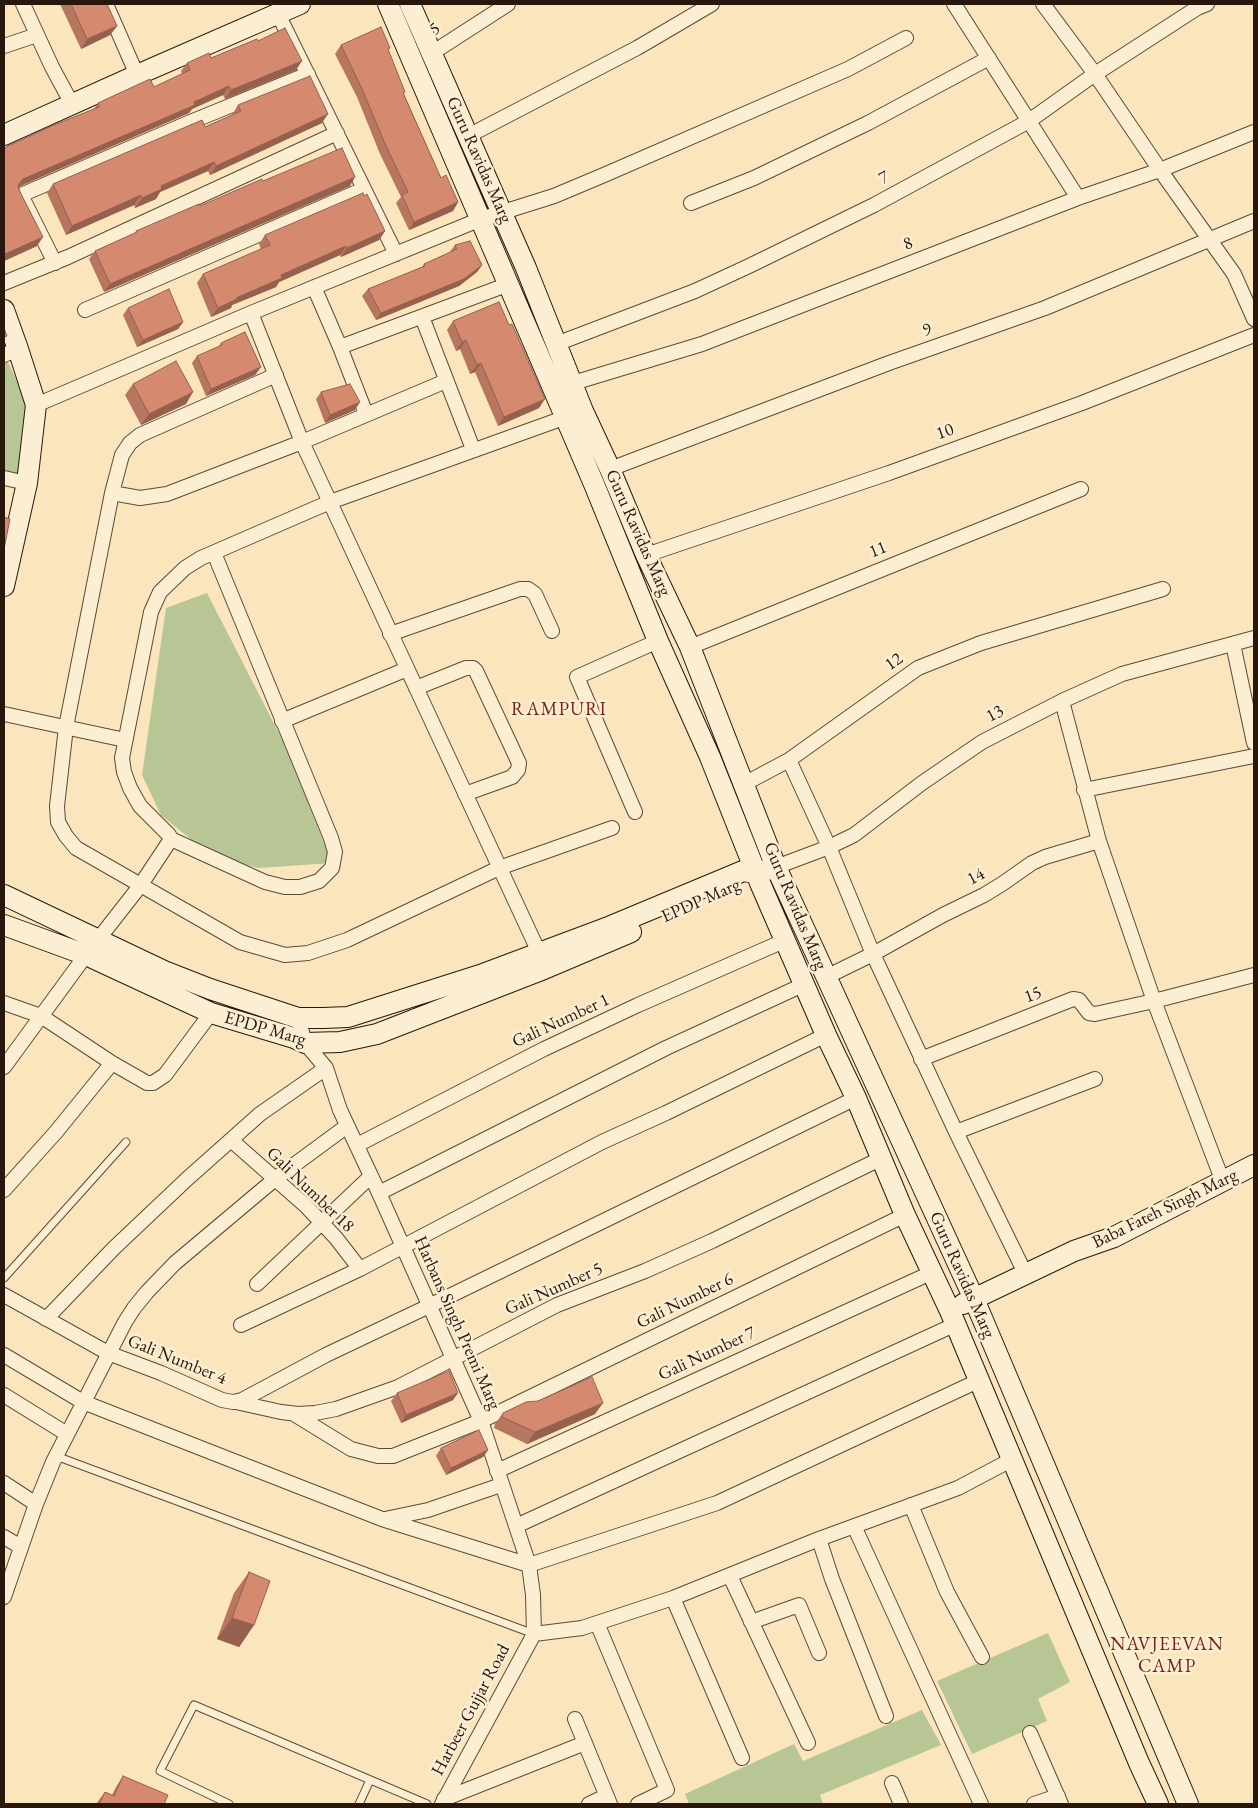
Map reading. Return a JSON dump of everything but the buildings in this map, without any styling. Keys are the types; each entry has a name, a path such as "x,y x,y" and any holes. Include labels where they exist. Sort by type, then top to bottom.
{"main road":[{"path":"4,135 300,4"},
{"name":"Guru Ravidas Marg","path":"388,4 509,284 574,414 610,469 646,555 690,647 776,867 974,1299 1188,1804"},
{"name":"Guru Ravidas Marg","path":"410,4 503,213 572,383 574,414 594,484 658,641 710,757 756,873 826,1035 856,1098 905,1215 980,1380 1011,1460 1158,1804"},
{"path":"4,310 11,352 36,405 27,483 4,586"},
{"name":"EPDP Marg","path":"4,895 92,947 211,1013 305,1043 340,1042 377,1034 543,961 611,926 743,871 756,873 776,867"},
{"name":"EPDP Marg","path":"4,925 92,947 298,1018 348,1017 480,975 543,961"},
{"name":"Baba Fateh Singh Marg","path":"952,1318 974,1299 1074,1251 1114,1237 1221,1176 1254,1152"},
{"name":"Baba Fateh Singh Marg","path":"1221,1176 1254,1165"}],"street":[{"path":"24,4 37,35 72,104"},
{"path":"106,4 137,75"},
{"name":"5","path":"432,54 508,4"},
{"path":"468,136 638,48 712,4"},
{"path":"954,4 1078,198"},
{"path":"1044,4 1234,274 1254,319"},
{"name":"7","path":"556,344 695,290 874,205 1029,121 1095,74 1197,8 1207,4"},
{"path":"278,14 396,254"},
{"path":"4,46 37,35"},
{"path":"36,405 314,287 481,219 554,196 678,144 848,69 906,38"},
{"path":"691,203 754,178 868,123 989,58"},
{"path":"55,263 21,195 308,74"},
{"name":"8","path":"572,383 702,344 1078,198 1160,170 1254,132"},
{"path":"4,283 55,263 337,133"},
{"path":"85,310 364,189"},
{"name":"9","path":"610,469 889,364 1045,308 1254,221"},
{"path":"340,347 509,284"},
{"path":"314,287 366,414"},
{"path":"252,313 302,442 543,961"},
{"path":"422,317 473,449"},
{"name":"10","path":"646,555 889,473 1082,403 1254,336"},
{"path":"276,375 140,435 130,443 122,454 112,493 66,727 56,806 58,822 76,848 240,942 285,955 308,953 348,940 499,868 612,828"},
{"path":"112,493 140,498 167,494 302,442 446,381"},
{"path":"214,553 331,838 335,852 332,868 319,881 300,887 285,887 265,882 171,839 140,806 130,788 124,772 122,758 151,612 160,592 185,568 214,553 330,502 574,414"},
{"path":"4,478 27,483"},
{"name":"11","path":"690,647 1081,489"},
{"path":"390,634 520,589 528,589 535,594 552,631"},
{"name":"12","path":"744,784 789,760 918,668 981,643 1162,589"},
{"name":"13","path":"776,867 830,847 854,835 922,783 982,742 1062,700 1122,674 1254,638"},
{"path":"635,812 576,676 658,641"},
{"path":"1233,644 1254,743"},
{"path":"416,688 466,668 473,668 519,763 518,770 512,777 465,794"},
{"path":"282,721 407,669"},
{"path":"1062,700 1098,841 1154,1001 1221,1176"},
{"path":"4,714 125,740"},
{"path":"1084,790 1254,756"},
{"path":"789,760 830,847 873,954 956,1132 1026,1275"},
{"path":"6,1061 140,886 171,839"},
{"name":"14","path":"826,977 873,954 1002,884 1032,862 1098,841"},
{"name":"Gali Number 1","path":"356,1145 544,1049 786,940"},
{"path":"1154,1001 1254,975"},
{"path":"379,1192 666,1048 805,984"},
{"name":"15","path":"922,1058 1074,999 1079,1000 1088,1013 1095,1014 1154,1001"},
{"path":"4,1003 41,1016 112,1063 147,1083 159,1080 165,1076 211,1013"},
{"path":"298,1018 305,1043"},
{"path":"240,1325 360,1269 602,1142 826,1035"},
{"name":"Harbans Singh Premi Marg","path":"305,1043 326,1068 340,1110 403,1247 424,1309 453,1358 481,1421 529,1565 533,1595 534,1634"},
{"path":"4,1190 56,1132 112,1063"},
{"path":"46,1319 150,1214 260,1114 326,1068"},
{"path":"956,1132 1095,1079"},
{"name":"Gali Number 4","path":"4,1295 108,1353 161,1373 222,1400 233,1402 252,1396 292,1372 326,1355 856,1098"},
{"path":"4,1597 36,1504 56,1456 125,1322 147,1292 175,1263 275,1180 347,1126"},
{"name":"Gali Number 18","path":"231,1140 306,1206 360,1269"},
{"name":"Gali Number 5","path":"233,1402 294,1414 315,1413 336,1409 398,1387 415,1380 453,1358 557,1305 645,1271 712,1241 882,1158"},
{"path":"257,1284 371,1176"},
{"name":"Gali Number 6","path":"294,1414 351,1449 364,1454 393,1456 481,1421 905,1215"},
{"name":"Gali Number 7","path":"497,1471 932,1272"},
{"path":"516,1526 952,1318"},
{"path":"4,1355 83,1402 382,1519 529,1565 716,1503 980,1380"},
{"path":"4,1395 67,1434"},
{"path":"534,1634 582,1628 673,1598 819,1539 958,1488 1011,1460"},
{"path":"4,1483 36,1504"},
{"path":"382,1519 428,1510 501,1485"},
{"path":"911,1505 947,1592 982,1656"},
{"path":"854,1526 981,1804"},
{"path":"4,1536 21,1548"},
{"path":"819,1539 832,1579 886,1716"},
{"path":"730,1576 808,1742"},
{"path":"673,1598 742,1758"},
{"path":"751,1622 798,1605 819,1653"},
{"path":"597,1623 667,1790 638,1804"},
{"name":"Harbeer Gujjar Road","path":"443,1802 534,1634"},
{"path":"575,1719 608,1800 589,1804"},
{"path":"1030,1733 1060,1800 1034,1804"},
{"path":"443,1802 585,1743"},
{"path":"892,1783 901,1804"}],"lane":[{"path":"4,1278 126,1142"},
{"path":"56,1456 534,1634"},
{"path":"230,1804 160,1771 194,1705 426,1804"},
{"path":"359,1804 370,1780"}],"green space":[{"path":"6,358 31,411 18,480 4,476 4,359"},
{"path":"207,593 286,747 332,863 258,868 209,854 161,815 142,775 166,608"},
{"path":"1048,1633 1070,1682 1038,1699 1047,1721 972,1754 937,1681"},
{"path":"922,1710 941,1745 820,1795 823,1804 689,1804 685,1794 794,1744 803,1761"}],"district":[{"name":"RAMPURI","path":"559,710"},
{"name":"NAVJEEVAN CAMP","path":"1167,1656"}]}
